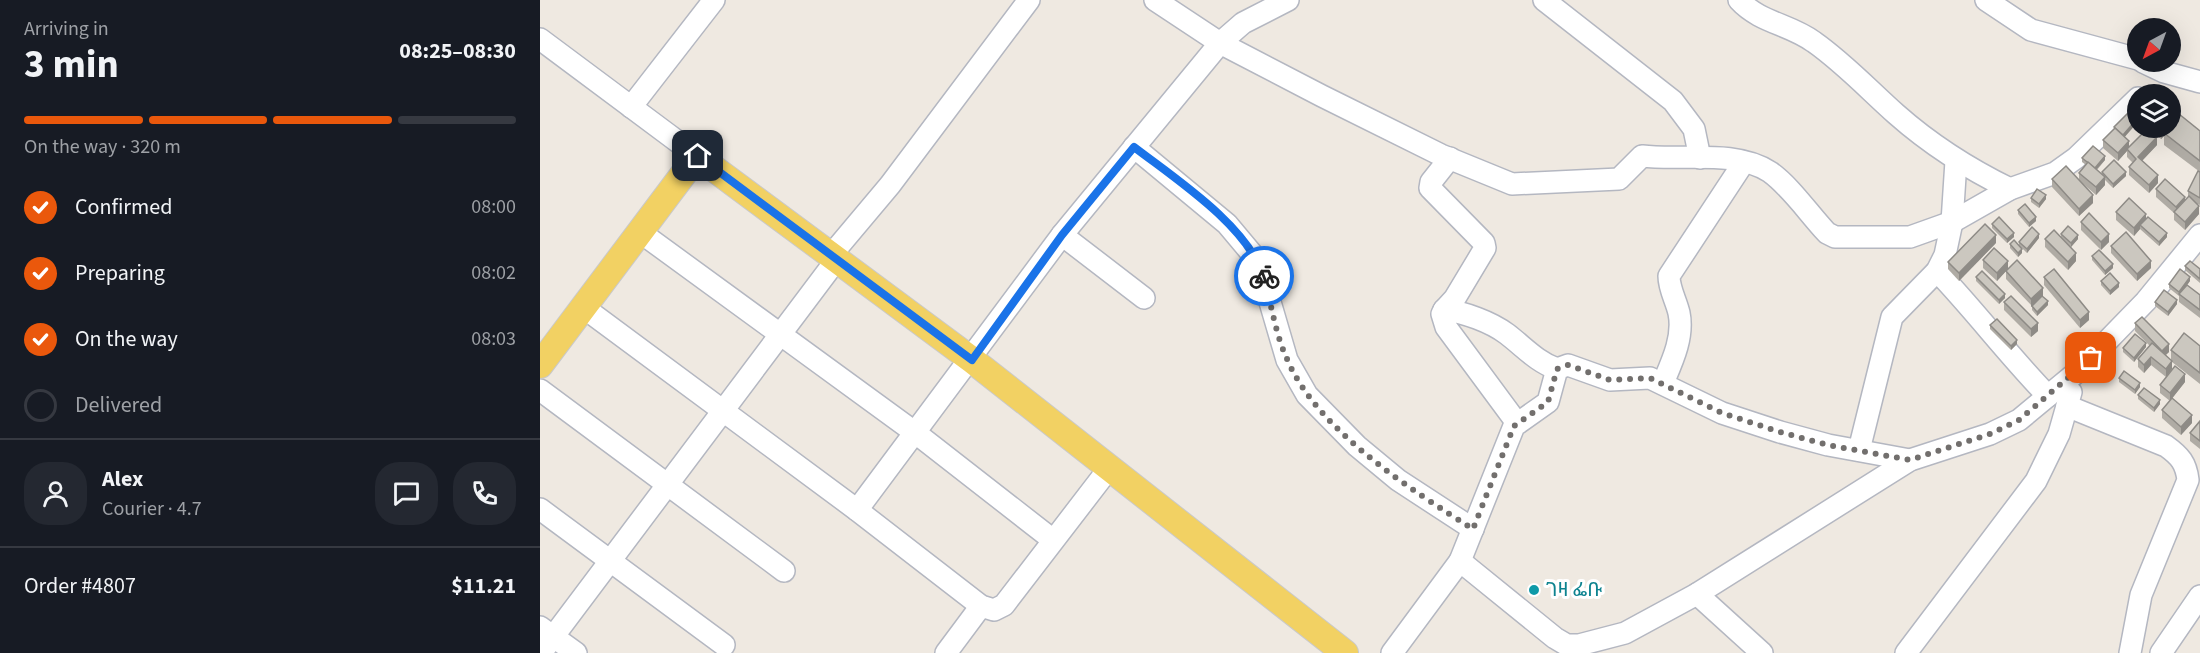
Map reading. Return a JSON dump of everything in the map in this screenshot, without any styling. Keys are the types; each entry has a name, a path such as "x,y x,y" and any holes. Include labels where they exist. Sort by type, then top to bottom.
{"main road":[{"path":"540,365 698,156 972,360 1345,653"}],"street":[{"path":"631,106 714,0"},
{"path":"576,653 545,639 609,561 781,335 834,256 1029,0"},
{"path":"1155,0 1220,43 1396,132 1444,166 1512,184 1533,184 1619,179 1627,174 1642,156 1744,162 1769,172 1777,178 1827,233 1835,237 1910,237 1952,222 2010,189 2055,173 2076,158 2127,108"},
{"path":"857,510 972,360 1062,235 1220,43 1243,24 1288,0"},
{"path":"1544,0 1673,101 1694,129 1700,158"},
{"path":"1739,0 1752,13 1812,40 1846,66 1898,116 1956,161 2010,189"},
{"path":"1986,0 2031,30 2127,56"},
{"path":"540,39 698,156"},
{"path":"2152,84 2164,72 2200,82"},
{"path":"1134,147 1227,224 1258,261 1287,360 1307,395 1357,446 1398,480 1473,529"},
{"path":"1859,450 1892,317 1937,271 1945,255 1952,222 1956,161"},
{"path":"1664,383 1680,333 1679,314 1669,286 1669,276 1744,162"},
{"path":"1444,166 1430,188 1484,243 1485,248 1455,298 1442,314 1446,327 1517,423"},
{"path":"640,232 916,434 1053,540"},
{"path":"1062,235 1144,298"},
{"path":"1460,561 1555,638 1567,645 1581,649 1625,633 1697,594 1910,460 1990,434 2019,420 2077,372 2146,300 2200,235"},
{"path":"1937,271 1978,314 2018,365 2048,396"},
{"path":"583,307 857,510 981,606 994,610 1004,605 1110,467"},
{"path":"1444,310 1458,311 1505,332 1544,365 1557,369 1568,365 1610,380 1641,377 1664,383 1722,413 1770,429 1910,460"},
{"path":"1392,653 1460,561 1517,423 1548,402 1557,369"},
{"path":"1906,653 2036,482 2059,434 2077,372"},
{"path":"540,390 784,571"},
{"path":"2067,406 2166,446 2179,455 2187,466 2188,480 2141,595 2130,653"},
{"path":"540,509 724,645"},
{"path":"1697,594 1762,653"},
{"path":"2161,653 2200,596"},
{"path":"946,653 981,606"}],"building":[{"path":"2127,114 2127,130 2123,135 2114,127"},
{"path":"2181,116 2200,131 2200,161 2170,138 2181,138"},
{"path":"2115,128 2129,141 2118,153 2103,140"},
{"path":"2138,138 2156,138 2138,157 2158,175 2149,185 2129,167 2136,159 2127,149"},
{"path":"2093,146 2105,156 2095,168 2082,158"},
{"path":"2114,160 2126,172 2113,184 2102,172"},
{"path":"2088,162 2105,177 2096,187 2079,173"},
{"path":"2066,166 2093,195 2079,209 2052,179"},
{"path":"2198,171 2200,172 2200,198 2188,191"},
{"path":"2165,179 2185,197 2176,207 2156,189"},
{"path":"2037,189 2046,195 2039,204 2031,198"},
{"path":"2189,196 2199,206 2185,222 2174,212"},
{"path":"2129,198 2146,214 2134,228 2116,212"},
{"path":"2025,204 2036,217 2029,223 2018,210"},
{"path":"2089,213 2109,234 2101,242 2081,222"},
{"path":"1999,217 2014,233 2007,239 1992,224"},
{"path":"2148,217 2167,233 2159,242 2140,225"},
{"path":"1985,224 1996,235 1959,273 1948,262"},
{"path":"2068,226 2078,235 2071,243 2061,234"},
{"path":"2032,227 2039,234 2027,249 2019,242"},
{"path":"2054,230 2076,253 2068,262 2045,239"},
{"path":"2126,232 2151,261 2137,274 2111,246"},
{"path":"2014,240 2022,249 2018,253 2010,244"},
{"path":"1994,248 2008,261 1997,273 1983,260"},
{"path":"2099,250 2113,264 2105,271 2092,256"},
{"path":"2017,260 2043,288 2031,299 2006,271"},
{"path":"2190,261 2200,269 2200,279 2185,266"},
{"path":"2054,269 2089,312 2080,320 2044,277"},
{"path":"2180,269 2190,277 2179,292 2169,284"},
{"path":"1982,271 2005,294 1999,300 1976,277"},
{"path":"2110,273 2119,283 2110,291 2101,281"},
{"path":"2187,285 2200,295 2200,310 2179,294"},
{"path":"2164,290 2177,300 2168,312 2155,302"},
{"path":"2011,296 2038,323 2031,329 2004,302"},
{"path":"2042,296 2048,301 2037,312 2032,306"},
{"path":"2142,317 2169,344 2162,351 2135,323"},
{"path":"1997,319 2017,340 2011,346 1990,325"},
{"path":"2184,333 2200,346 2200,373 2171,350"},
{"path":"2135,334 2146,343 2134,358 2123,348"},
{"path":"2152,343 2172,361 2166,369 2151,357 2144,365 2138,359"},
{"path":"2175,366 2185,374 2170,393 2160,385"},
{"path":"2124,371 2140,383 2135,390 2119,378"},
{"path":"2144,388 2160,400 2154,408 2138,395"},
{"path":"2172,398 2192,415 2181,427 2162,410"},
{"path":"2200,421 2200,441 2190,433"}],"way so far":[{"path":"1264,276 1287,360 1307,395 1357,446 1398,480 1473,529 1514,426 1548,402 1557,369 1562,365 1610,380 1650,378 1722,413 1780,432 1828,445 1910,460 1990,434 2019,420 2091,358"}],"place":[{"name":"ገዛ ፌቡ","path":"1534,590"}],"route":[{"path":"698,156 972,360 1062,235 1134,147 1187,188 1227,224 1258,261 1264,276"}]}
